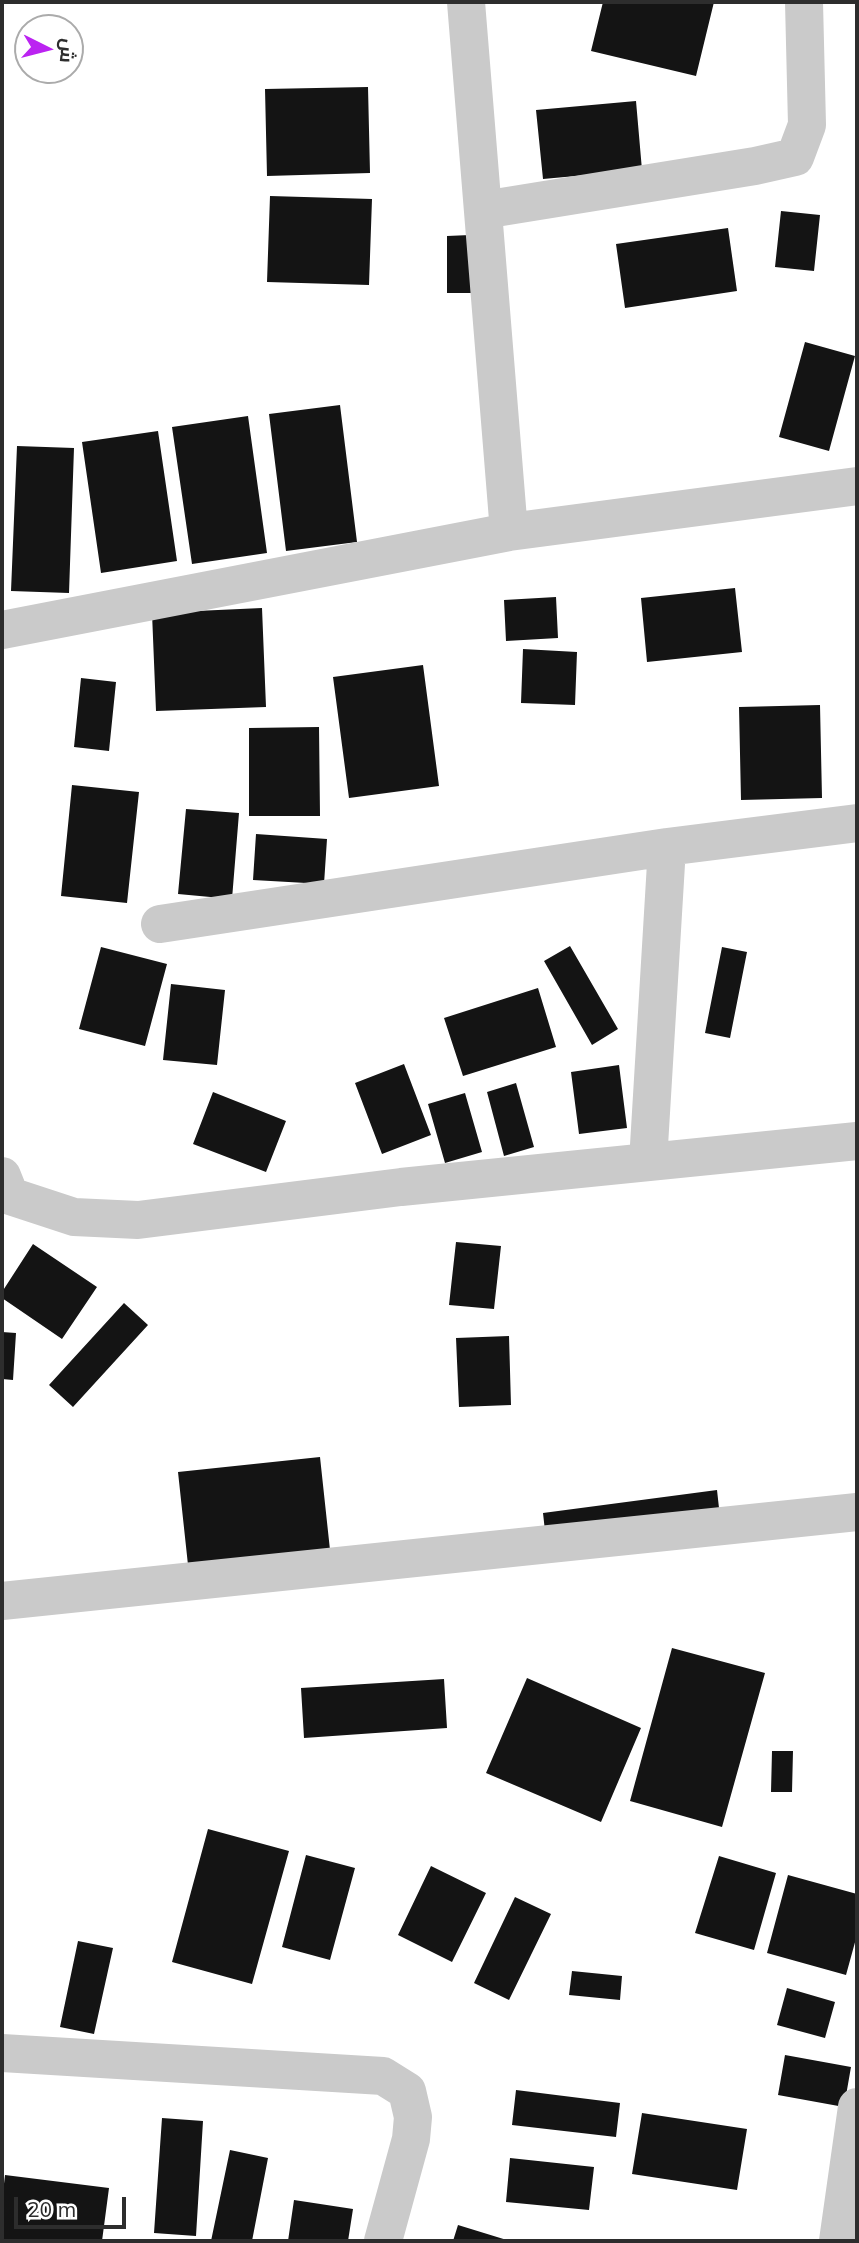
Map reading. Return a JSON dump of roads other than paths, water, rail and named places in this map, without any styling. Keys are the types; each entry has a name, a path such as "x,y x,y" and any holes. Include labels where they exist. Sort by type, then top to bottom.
{"street":[{"path":"467,2 509,532"},
{"path":"483,209 755,166 794,157 807,125 804,2"},
{"path":"2,630 509,532 857,486"},
{"path":"160,924 667,847 857,823"},
{"path":"648,1162 667,847"},
{"path":"2,1176 10,1196 74,1217 138,1220 401,1187 857,1141"},
{"path":"2,1601 857,1512"},
{"path":"2,2053 383,2076 407,2091 413,2117 411,2139 383,2241"},
{"path":"838,2241 857,2107"}]}
